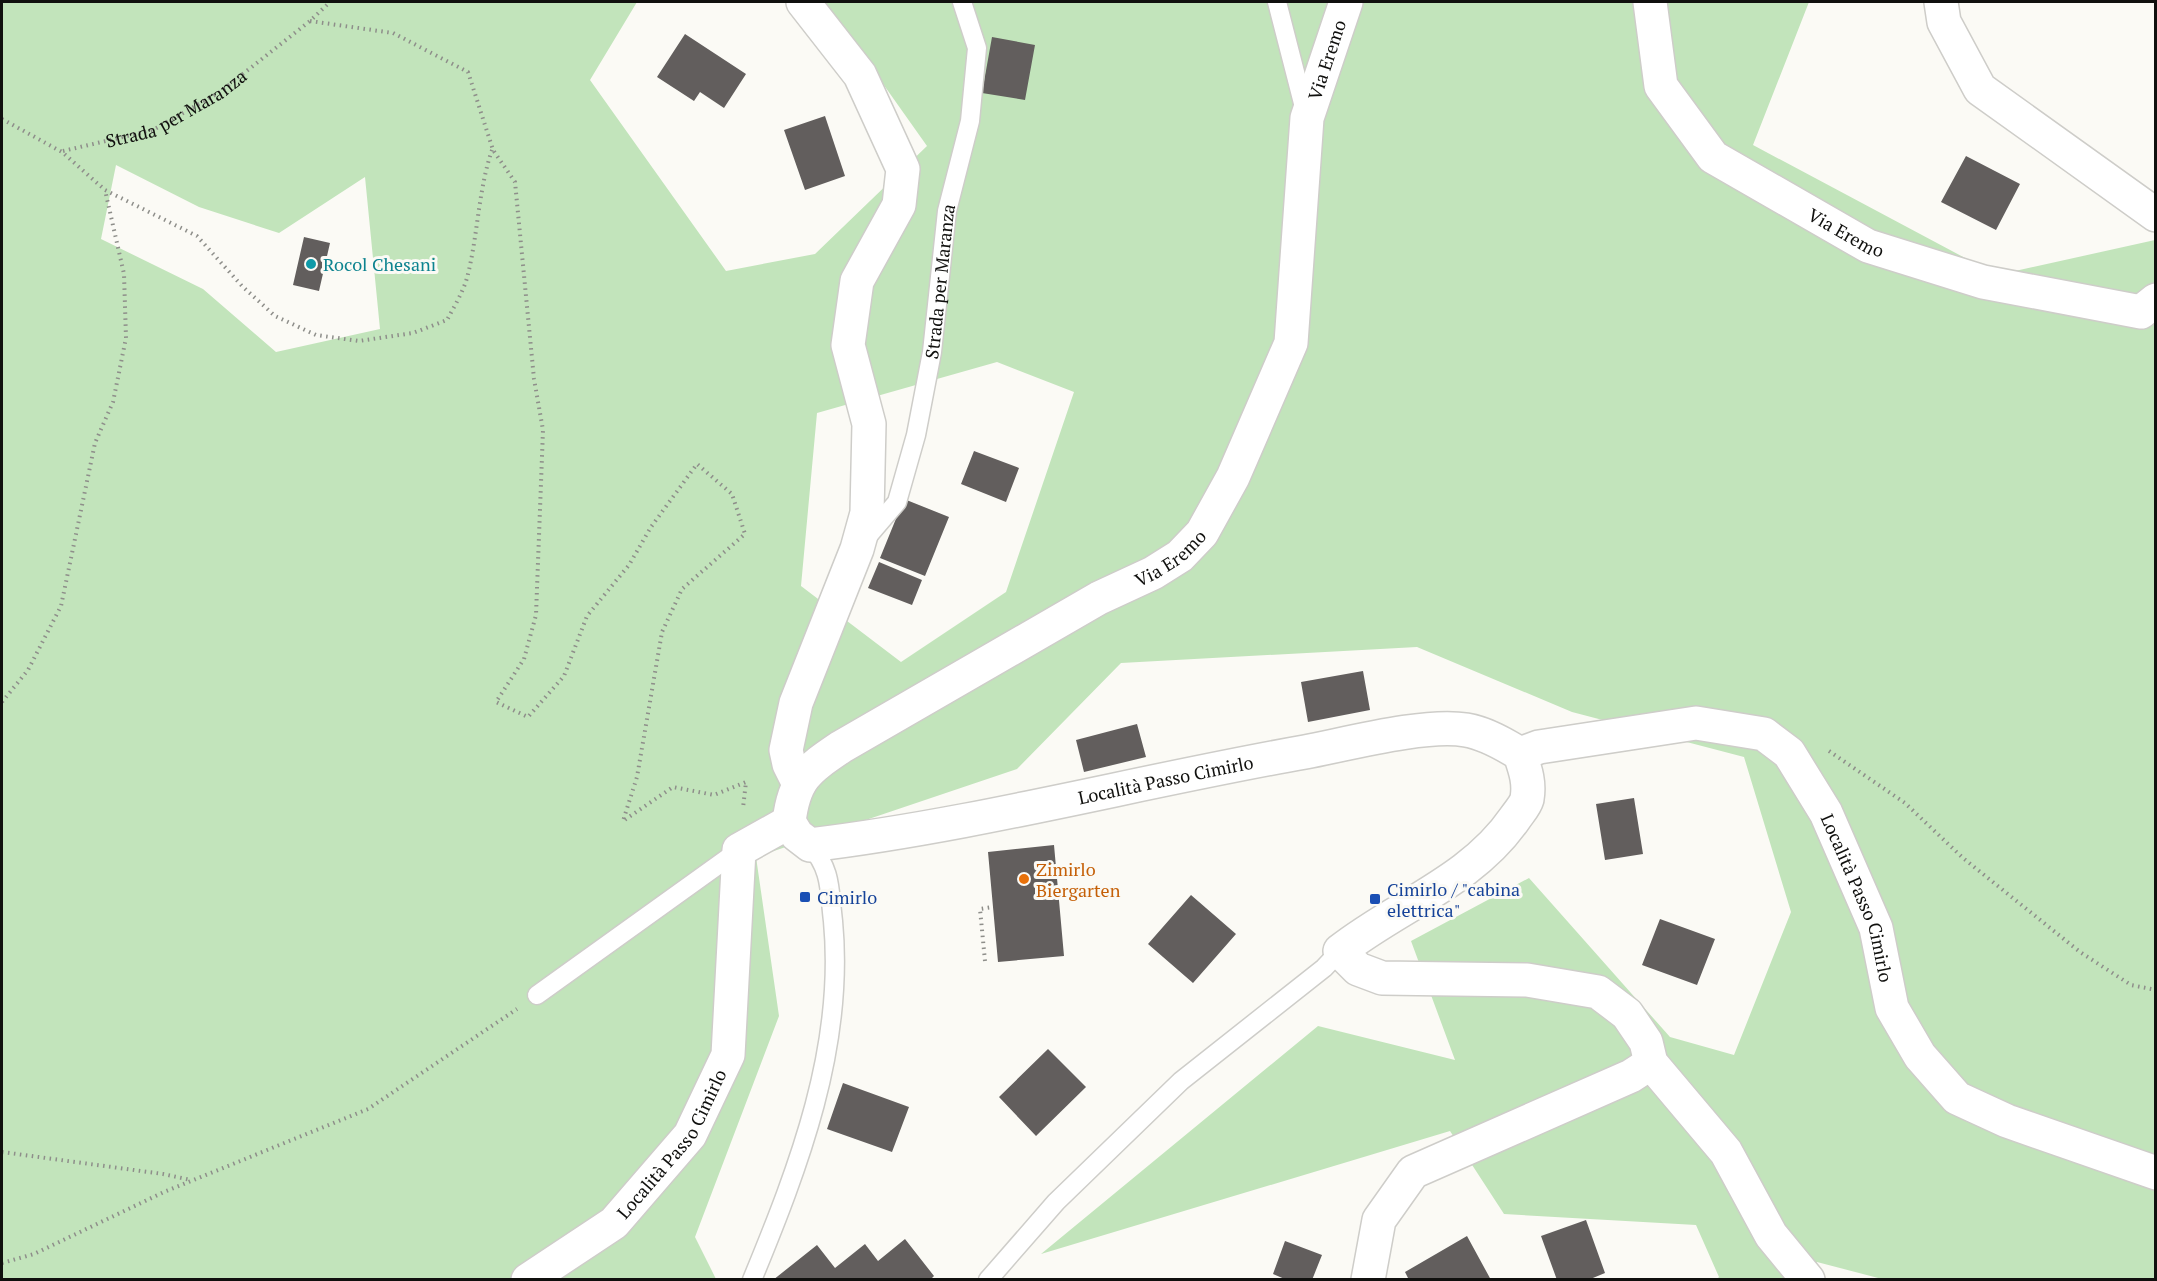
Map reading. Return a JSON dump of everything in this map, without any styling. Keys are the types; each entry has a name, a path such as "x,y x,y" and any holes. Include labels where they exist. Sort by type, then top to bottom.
{"street":[{"name":"Strada per Maranza","path":"799,784 789,764 786,750 796,703 857,549 867,513 869,424 848,345 857,281 899,205 903,168 860,75 803,2"},
{"name":"Via Eremo","path":"799,833 791,804 799,784 809,769 841,747 1099,598 1153,573 1180,556 1202,533 1233,477 1291,343 1307,118 1346,2"},
{"name":"Via Eremo","path":"1650,2 1661,86 1713,157 1869,246 1983,282 2118,308 2141,312 2156,300"},
{"path":"1941,2 1944,22 1980,88 2156,215"},
{"name":"Località Passo Cimirlo","path":"528,1280 614,1222 690,1135 728,1055 739,850 799,833 880,837 1255,761 1426,730 1466,730 1489,738 1520,754 1539,747 1696,723 1764,734 1789,753 1826,813 1876,928 1892,1008 1920,1056 1957,1098 2007,1121 2156,1173"},
{"path":"1520,754 1528,781 1526,801 1501,839 1446,884 1368,929 1340,951 1358,969 1382,978 1527,980 1598,992 1627,1014 1646,1042 1651,1063 1726,1152 1772,1234 1808,1280"},
{"path":"1368,1280 1379,1220 1413,1172 1631,1076 1651,1063"}],"lane":[{"name":"Strada per Maranza","path":"857,549 897,502 916,435 930,362 946,211 970,121 977,48 962,2"},
{"name":"Via Eremo","path":"1277,2 1307,118"},
{"path":"752,1280 800,1156 828,1053 836,957 828,870 799,833"},
{"name":"Località Passo Cimirlo","path":"537,995 739,850"},
{"path":"988,1280 1056,1202 1181,1081 1324,968 1340,951"}],"path":[{"name":"Strada per Maranza","path":"62,152 153,130 220,92 310,21 330,2"},
{"path":"310,21 393,33 468,72 493,150 515,182 534,379 543,430 536,615 524,659 496,702 528,717 564,676 587,616 628,565 651,527 697,464 732,494 745,534 682,589 662,632 637,777 623,821 673,787 714,795 746,782 739,850"},
{"path":"2,119 62,152 105,190 197,236 242,286 275,316 316,335 359,341 413,333 447,320 466,281 485,171 493,150"},
{"path":"2,702 28,670 61,606 95,443 113,402 126,338 124,274 105,190"},
{"path":"1820,744 1905,804 1972,866 2080,952 2131,985 2156,990"},
{"path":"986,961 980,909 993,907"},
{"path":"2,1263 34,1254 192,1181 368,1109 537,995"},
{"path":"2,1152 163,1174 192,1181"}],"green space":[{"path":"2,2 637,2 590,80 726,271 815,254 927,146 825,2 1809,2 1753,145 1997,275 2155,240 2155,1279 1882,1279 1817,1262 1813,1279 1717,1279 1719,1277 1696,1225 1504,1214 1450,1131 1041,1254 1318,1026 1455,1060 1411,941 1529,878 1670,1037 1734,1055 1791,912 1744,757 1572,712 1417,647 1121,663 1017,769 756,857 779,1016 695,1237 716,1279 2,1280","holes":["116,165 199,207 279,233 365,177 380,329 276,352 203,289 101,239","997,362 1074,392 1006,592 901,662 801,586 817,413"]}],"building":[{"path":"685,34 746,74 724,108 700,92 694,101 657,77"},
{"path":"992,37 1035,45 1025,100 982,93"},
{"path":"825,116 845,176 805,190 784,130"},
{"path":"1966,156 2020,184 1996,230 1941,202"},
{"name":"Rocol Chesani","path":"304,237 330,243 319,291 293,285"},
{"path":"974,451 1019,468 1006,502 961,484"},
{"path":"904,499 949,517 925,576 880,558"},
{"path":"879,562 922,580 912,605 868,588"},
{"path":"1363,671 1370,710 1308,722 1301,682"},
{"path":"1137,724 1146,757 1084,772 1076,740"},
{"path":"1634,798 1643,854 1605,860 1596,804"},
{"name":"Zimirlo Biergarten","path":"1054,845 1064,956 998,962 988,852"},
{"path":"1191,895 1236,934 1193,983 1148,944"},
{"path":"1660,919 1715,939 1697,985 1642,965"},
{"path":"1048,1049 1086,1087 1036,1136 999,1097"},
{"path":"843,1083 909,1107 892,1152 827,1129"},
{"path":"1586,1220 1605,1273 1588,1280 1557,1280 1541,1236"},
{"path":"1467,1236 1491,1280 1409,1280 1405,1272"},
{"path":"905,1239 934,1276 930,1280 773,1280 817,1245 835,1268 865,1244 878,1261"},
{"path":"1285,1241 1322,1255 1312,1280 1287,1280 1273,1274"}],"place":[{"name":"Rocol Chesani","path":"311,264"},
{"name":"Zimirlo Biergarten","path":"1024,879"},
{"name":"Cimirlo","path":"805,897"},
{"name":"Cimirlo / \"cabina elettrica\"","path":"1375,899"}]}
